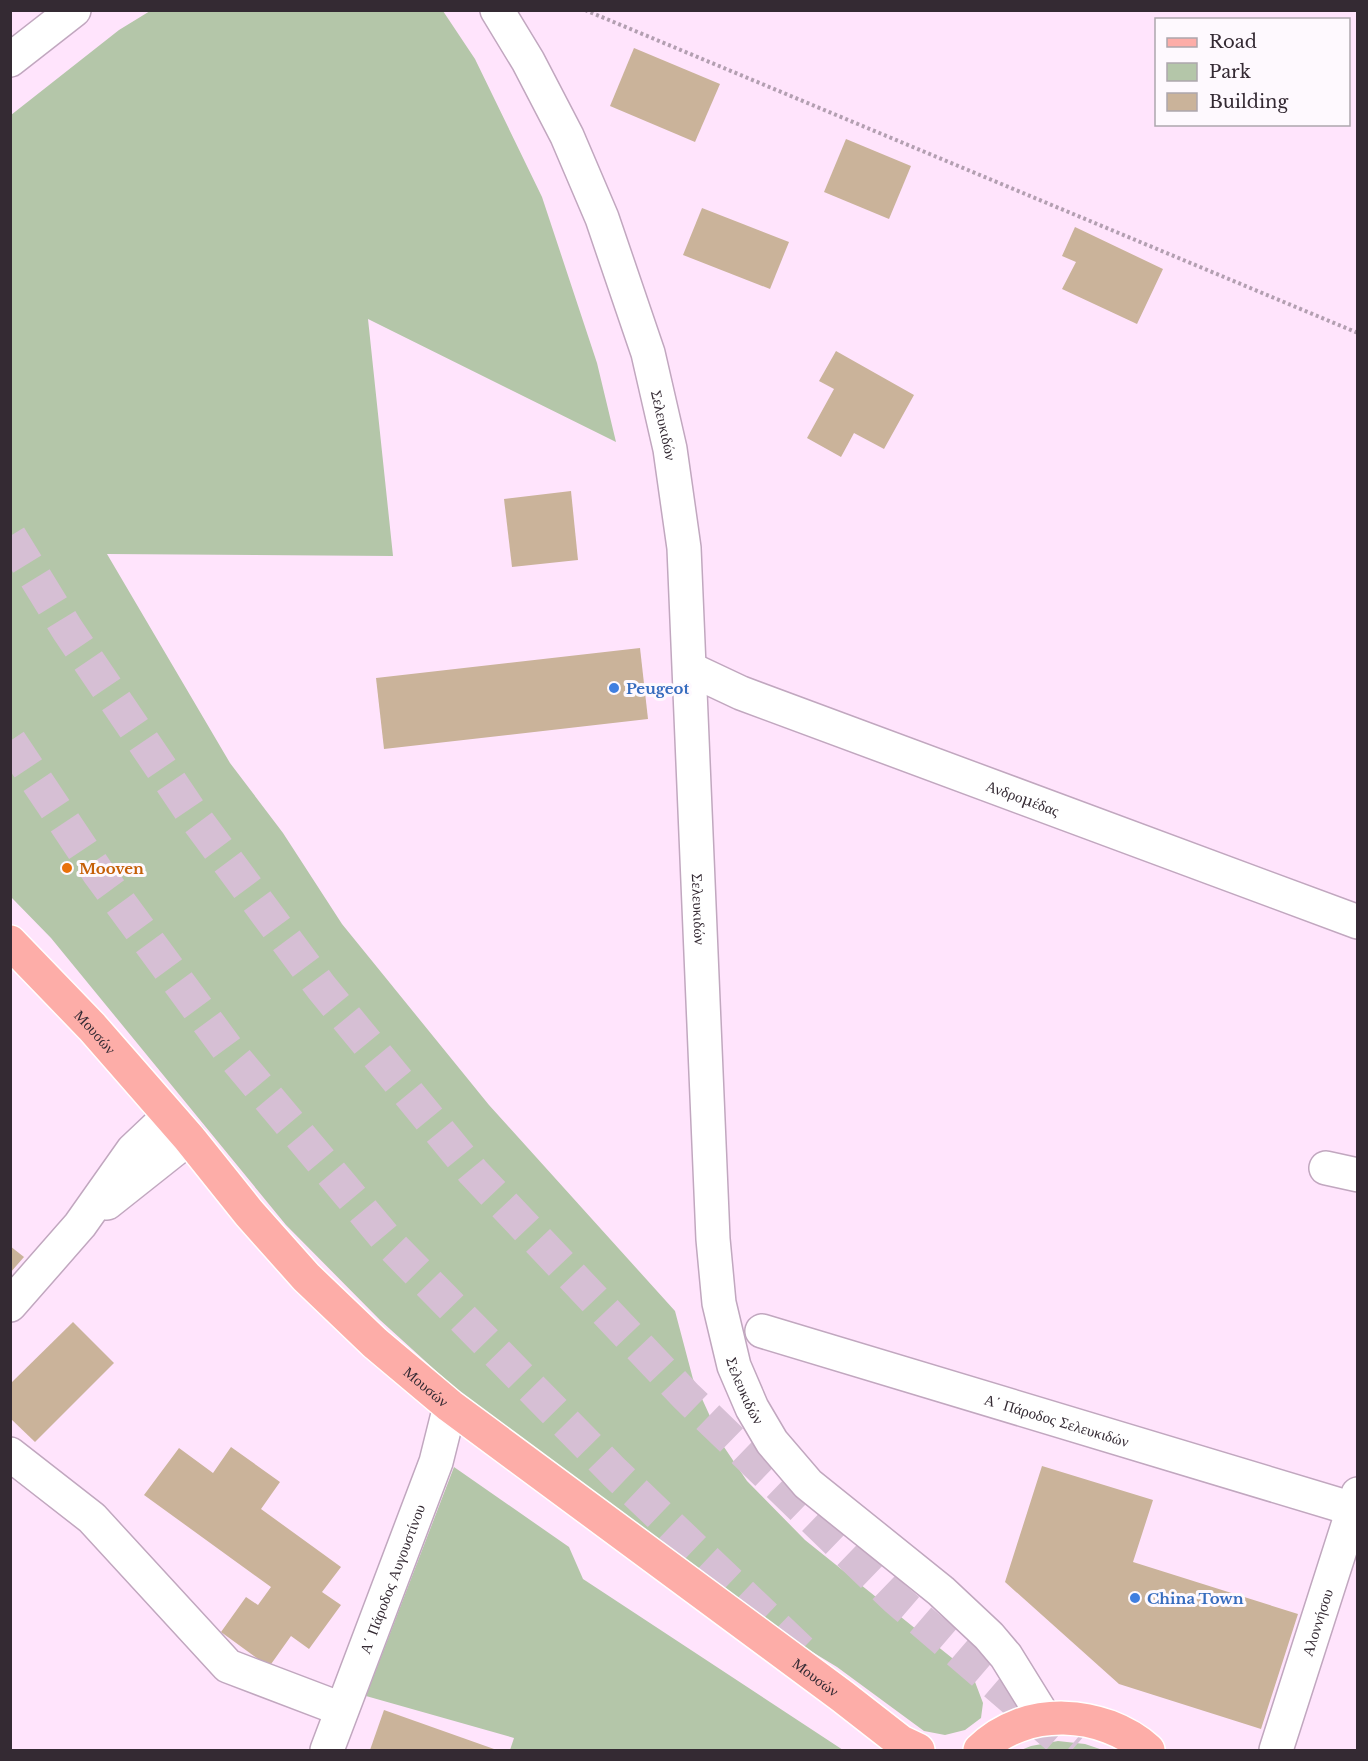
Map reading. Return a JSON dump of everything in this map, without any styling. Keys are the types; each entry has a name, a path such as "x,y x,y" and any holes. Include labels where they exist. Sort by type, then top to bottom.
{"main road":[{"name":"Μουσών","path":"10,942 92,1027 306,1277 375,1343 450,1406 901,1742 918,1750"},
{"path":"980,1750 1015,1728 1046,1719 1070,1718 1094,1721 1117,1730 1148,1750"}],"street":[{"path":"10,60 74,10"},
{"name":"Σελευκιδών","path":"497,10 528,61 567,136 602,218 648,353 670,448 684,548 713,1239 719,1303 734,1366 752,1408 772,1442 808,1484 941,1591 990,1635 1046,1719"},
{"name":"Ανδρομέδας","path":"690,669 741,693 1358,922"},
{"path":"10,1305 80,1225 179,1127"},
{"path":"1326,1168 1358,1174"},
{"name":"Α΄ Πάροδος Σελευκιδών","path":"762,1331 1355,1501"},
{"name":"Α΄ Πάροδος Αυγουστίνου","path":"327,1750 436,1462 450,1406"},
{"path":"10,1454 92,1518 228,1666 341,1709"},
{"name":"Αλοννήσου","path":"1276,1750 1355,1501"}],"path":[{"path":"585,10 1358,333"}],"green space":[{"path":"150,11 443,11 475,59 542,197 597,363 616,442 368,319 393,556 107,554 230,763 283,833 342,924 489,1105 675,1311 693,1379 724,1447 747,1481 805,1540 972,1674 983,1703 981,1718 965,1730 945,1735 924,1731 837,1667 727,1600 478,1409 380,1320 286,1225 51,938 11,897 11,115 119,30"},
{"path":"454,1467 569,1547 583,1579 843,1750 510,1750 514,1738 366,1696"},
{"path":"1058,1741 1085,1744 1103,1750 1021,1750"}],"building":[{"path":"634,48 720,84 695,142 610,106"},
{"path":"846,139 911,166 889,219 824,192"},
{"path":"702,208 789,242 770,289 683,255"},
{"path":"1075,227 1163,269 1137,324 1062,289 1076,262 1062,256"},
{"path":"836,351 914,395 884,449 854,433 841,457 807,438 834,389 819,381"},
{"path":"571,491 578,560 512,567 504,499"},
{"path":"640,648 648,719 384,749 376,678"},
{"path":"10,1246 24,1257 10,1273"},
{"path":"73,1322 114,1363 35,1442 10,1418 10,1384"},
{"path":"231,1447 280,1482 261,1509 341,1567 322,1592 341,1605 309,1649 291,1636 269,1667 221,1632 246,1597 258,1605 271,1587 144,1495 179,1448 213,1473"},
{"name":"China Town","path":"1042,1466 1153,1500 1133,1562 1298,1614 1261,1729 1119,1684 1005,1582"},
{"path":"384,1710 494,1749 370,1750"}],"tunnel":[{"path":"10,536 67,629 191,812 321,987 473,1172 686,1396 895,1598 1072,1750"},
{"path":"10,741 99,874 229,1051 394,1248 614,1472 809,1658"}],"place":[{"name":"Peugeot","path":"614,688"},
{"name":"Mooven","path":"67,868"},
{"name":"China Town","path":"1135,1598"}]}
